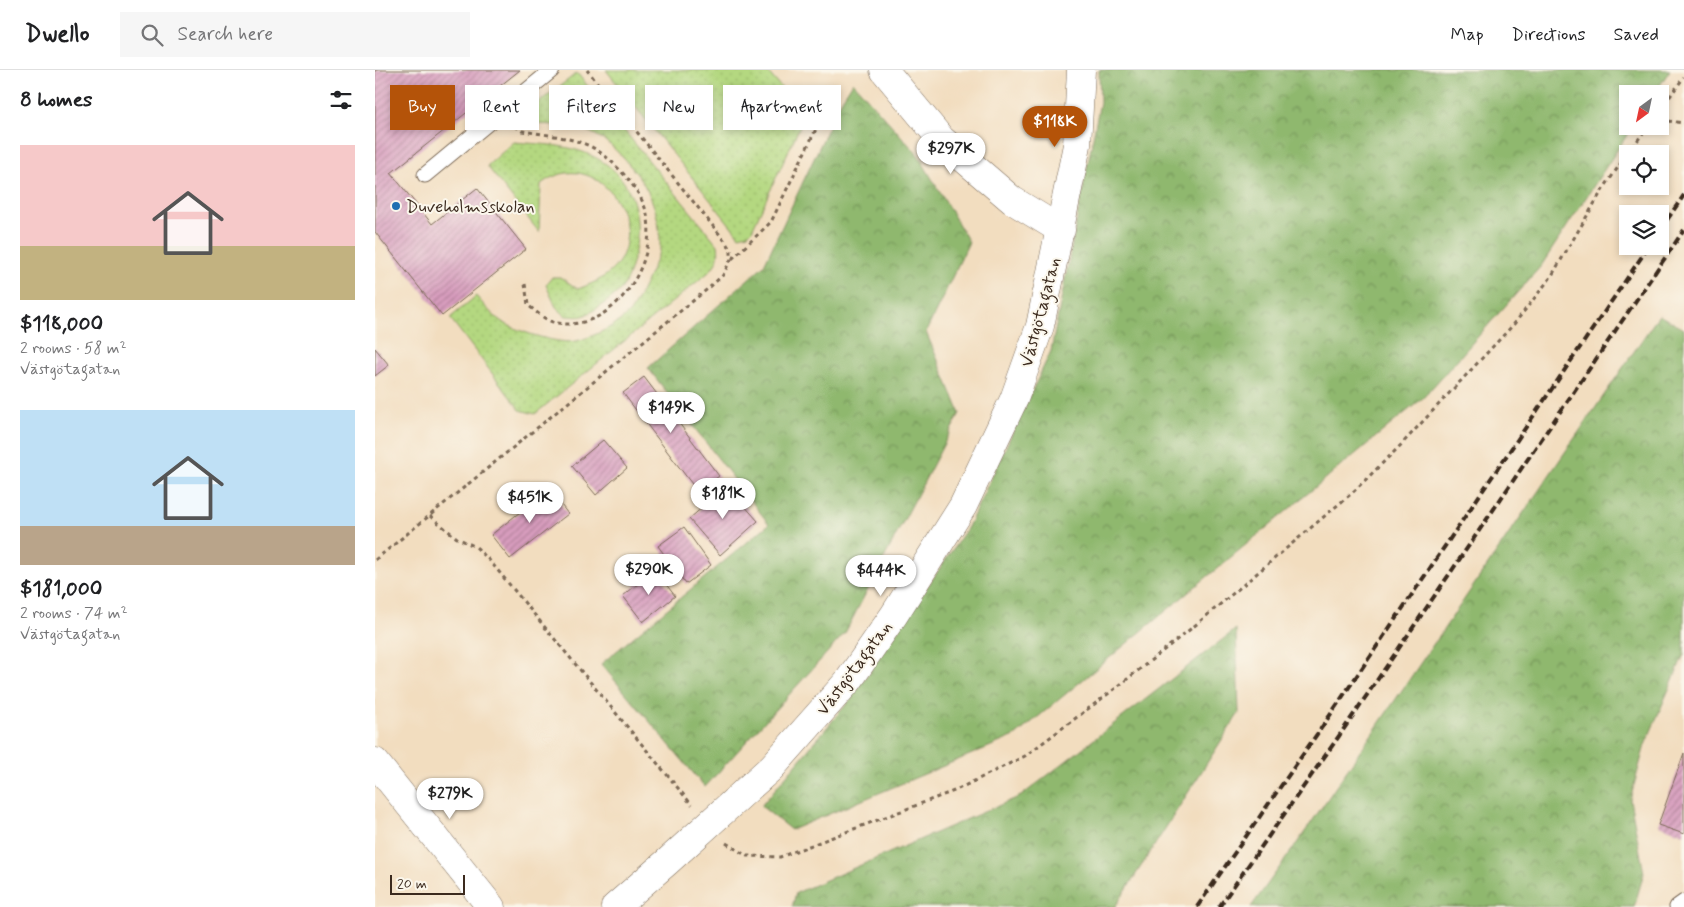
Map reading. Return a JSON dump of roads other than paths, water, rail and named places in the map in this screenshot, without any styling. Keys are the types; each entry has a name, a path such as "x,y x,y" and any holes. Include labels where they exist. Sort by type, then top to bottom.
{"street":[{"path":"884,70 941,139 1012,200 1061,230"},
{"name":"Västgötagatan","path":"615,907 772,767 849,680 894,615 963,506 1017,390 1040,326 1077,145 1081,70"},
{"path":"375,762 491,907"}],"lane":[{"path":"425,175 552,70"},
{"path":"1677,907 1684,902"}],"railway":[{"path":"1669,217 1684,195"},
{"path":"1219,907 1339,736 1684,230"},
{"path":"1197,907 1324,724 1643,255"}],"place":[{"name":"Duveholmsskolan","path":"396,206"}]}
